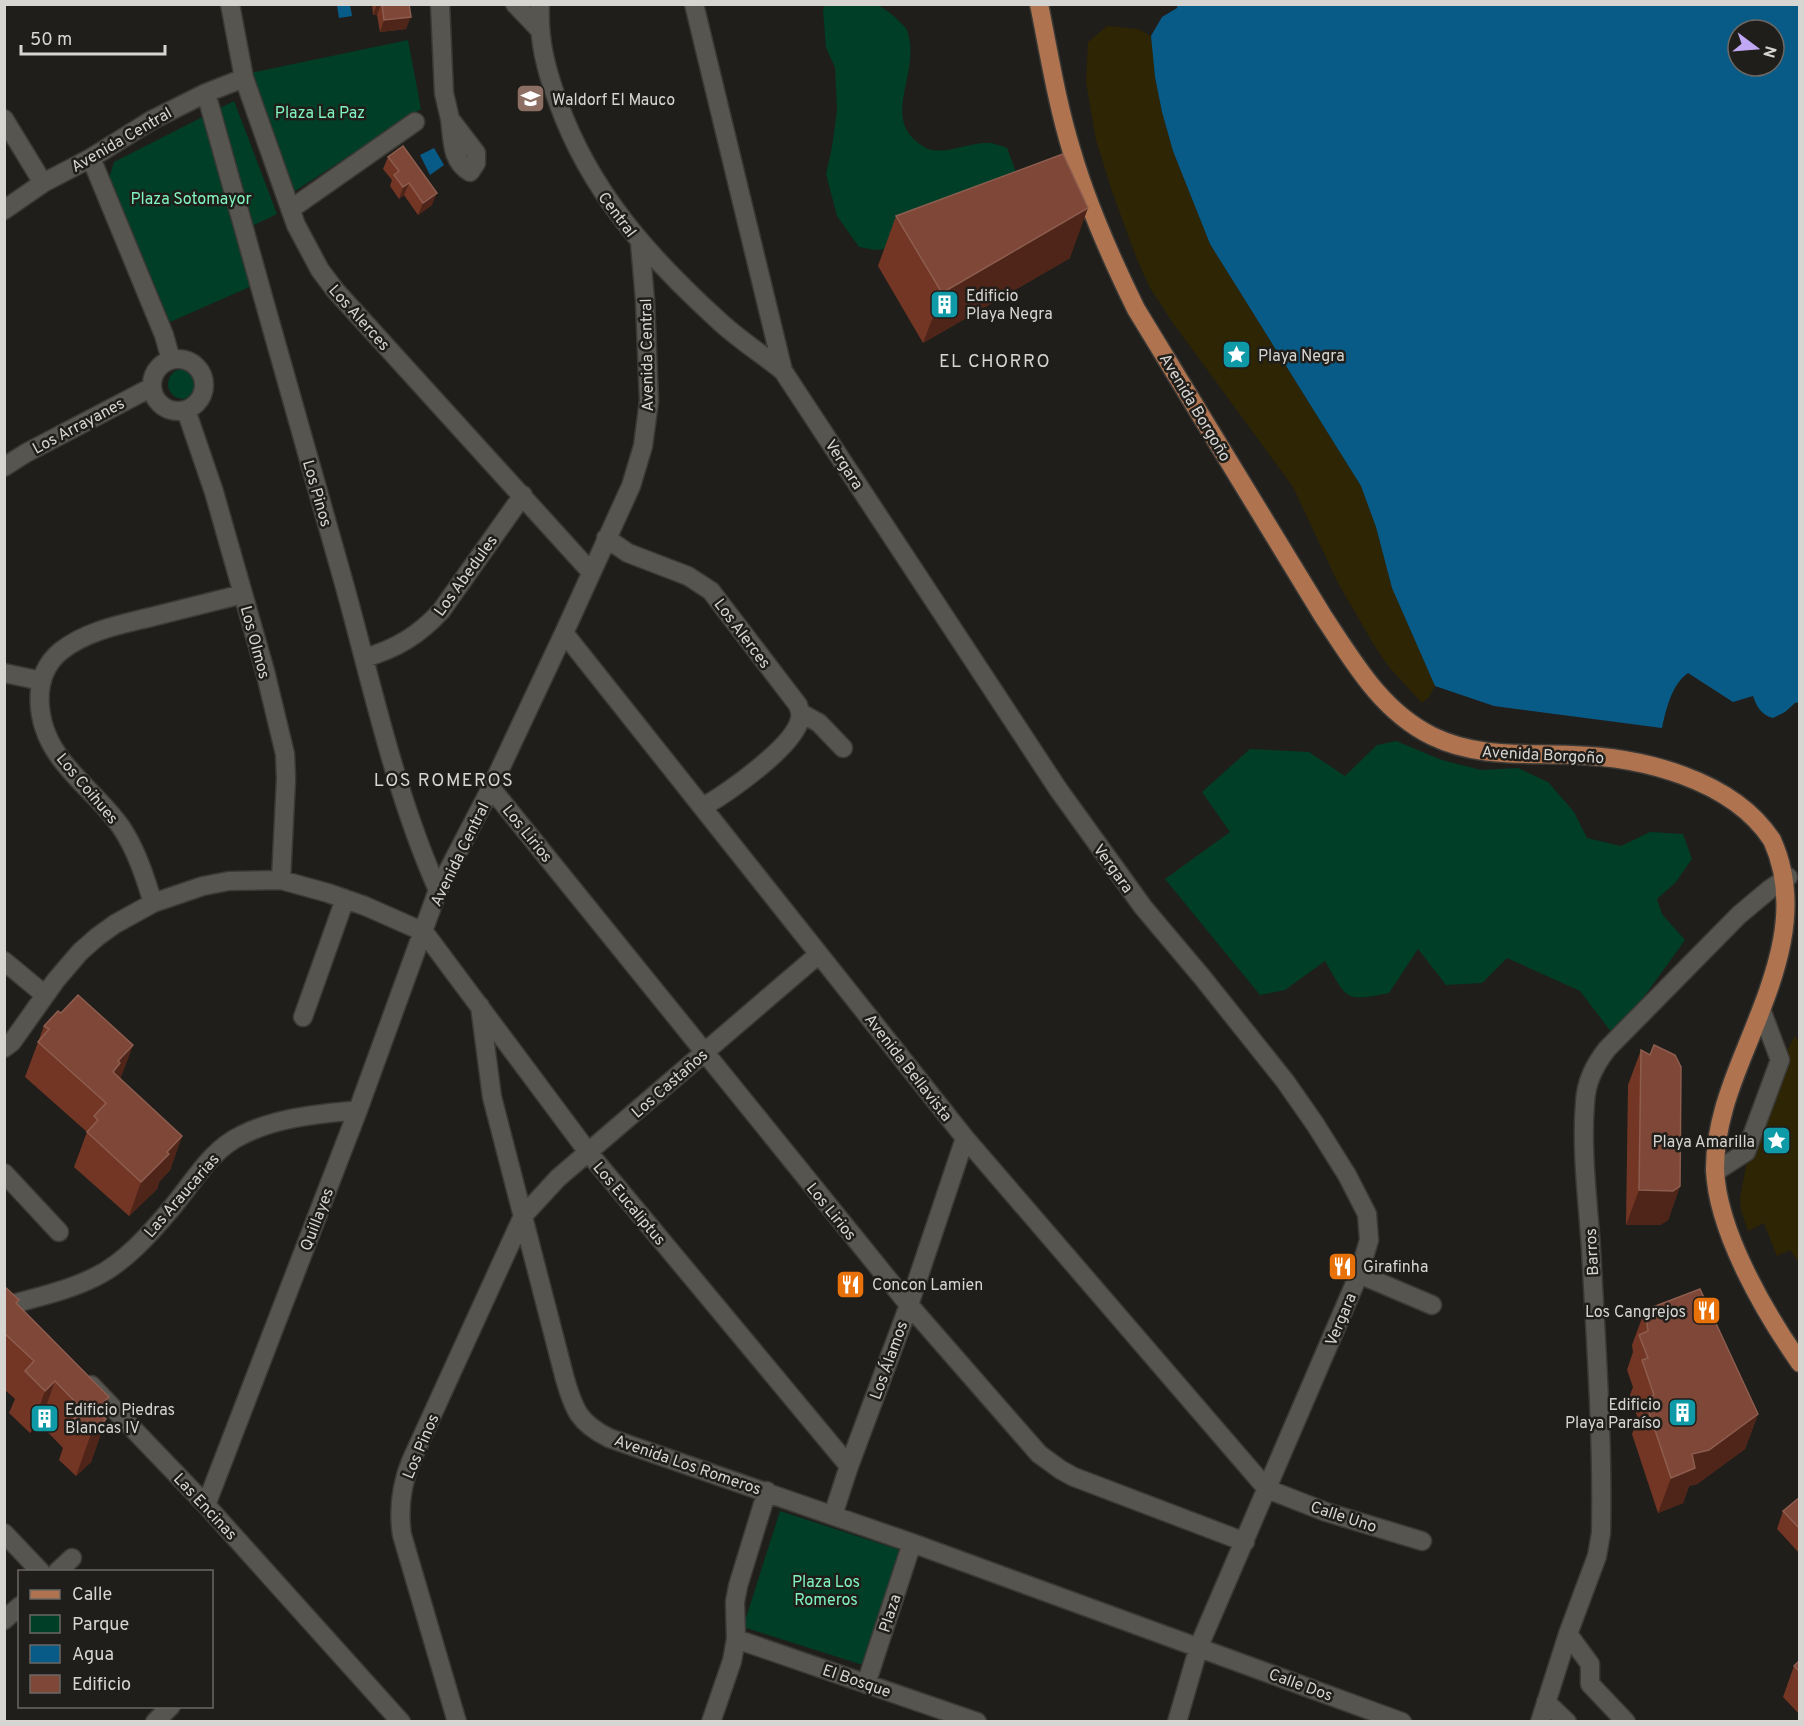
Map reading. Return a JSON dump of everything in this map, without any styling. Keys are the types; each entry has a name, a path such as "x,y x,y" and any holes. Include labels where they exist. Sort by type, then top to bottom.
{"main road":[{"name":"Avenida Borgoño","path":"1039,4 1071,150 1096,223 1121,279 1136,309 1323,616 1355,666 1378,694 1414,725 1450,744 1500,753 1569,755 1625,760 1655,766 1712,788 1748,812 1773,842 1788,877 1792,897 1790,930 1780,968 1747,1046 1722,1114 1715,1172 1719,1195 1733,1242 1755,1290 1800,1364"}],"street":[{"name":"Los Alerces","path":"230,4 244,78 307,248 335,290 591,572"},
{"path":"440,4 444,93 450,119"},
{"path":"515,4 538,28"},
{"name":"Central","path":"540,4 538,28 554,92 579,153 609,203 640,243 719,322 783,371"},
{"name":"Vergara","path":"694,4 783,371 1058,789 1143,907 1279,1073 1347,1175 1367,1214 1369,1240 1359,1274 1199,1646 1177,1722"},
{"name":"Avenida Central","path":"4,210 43,183 91,158 152,120 206,93 244,78"},
{"name":"Los Pinos","path":"206,93 397,781 418,845 438,890"},
{"path":"4,118 43,183"},
{"path":"291,209 415,122"},
{"path":"91,158 165,335 171,360"},
{"name":"Avenida Central","path":"424,932 438,890 491,788 634,476 647,425 648,401 645,300 640,243"},
{"path":"179,358 194,364 203,377 203,393 193,406 186,410 178,411 164,406 158,401 152,387 157,370 171,360 179,358"},
{"name":"Los Arrayanes","path":"4,466 152,387"},
{"name":"Los Olmos","path":"186,410 214,492 285,754 281,880"},
{"name":"Los Abedules","path":"364,658 400,645 429,624 441,611 523,495"},
{"name":"Los Alerces","path":"606,538 628,553 688,576 711,591 798,705 801,713 819,723 843,748"},
{"name":"Los Coihues","path":"153,903 143,874 121,827 81,784 53,746 41,719 39,706 42,681 48,667 61,651 90,635 243,594"},
{"name":"Avenida Bellavista","path":"564,633 965,1138 1267,1489"},
{"path":"4,673 42,681"},
{"path":"703,807 731,791 786,742 800,721 801,713"},
{"name":"Los Lirios","path":"491,788 909,1305 1030,1444 1050,1463 1087,1482 1245,1542"},
{"name":"Barros","path":"1540,1722 1568,1634 1597,1556 1601,1533 1596,1341 1584,1143 1585,1102 1589,1079 1607,1049 1722,932 1770,889 1788,877"},
{"path":"4,1048 12,1042 68,966 97,938 115,924 153,903 186,891 229,881 281,880 345,899 398,919 424,932"},
{"path":"303,1017 345,899"},
{"name":"Los Eucaliptus","path":"424,932 588,1152 849,1466"},
{"name":"Quillayes","path":"206,1505 424,932"},
{"name":"Los Castaños","path":"523,1216 558,1178 819,954"},
{"path":"4,961 45,995"},
{"name":"Avenida Los Romeros","path":"480,1006 492,1097 572,1404 581,1420 592,1430 609,1438 767,1491 1199,1646"},
{"path":"1715,1172 1746,1152 1780,1060 1762,1012"},
{"name":"Las Araucarias","path":"9,1299 63,1291 97,1276 120,1261 169,1211 217,1151 242,1135 280,1121 358,1110"},
{"name":"Los Álamos","path":"832,1515 909,1305 965,1138"},
{"path":"4,1173 11,1192 59,1232"},
{"name":"Los Pinos","path":"457,1722 402,1535 400,1504 408,1468 523,1216"},
{"path":"1359,1274 1432,1305"},
{"path":"9,1299 29,1320"},
{"name":"Las Encinas","path":"77,1371 206,1505 401,1722"},
{"name":"Calle Uno","path":"1267,1489 1326,1512 1422,1540"},
{"path":"711,1722 732,1660 736,1639 735,1609 738,1586 767,1491"},
{"path":"4,1533 39,1570"},
{"name":"Plaza","path":"866,1684 912,1543"},
{"path":"59,1570 72,1558"},
{"path":"4,1620 18,1608"},
{"path":"1568,1634 1590,1664 1590,1684 1626,1722"},
{"name":"El Bosque","path":"736,1639 977,1722"},
{"name":"Calle Dos","path":"1199,1646 1402,1722"},
{"path":"1546,1701 1567,1722"},
{"path":"155,1722 170,1708"}],"green space":[{"path":"825,5 878,6 895,17 906,28 910,47 910,63 902,110 904,124 911,137 926,148 940,151 988,143 1007,148 1019,180 897,248 875,250 859,247 837,216 826,174 837,111 835,67 826,48 823,10"},
{"name":"Plaza La Paz","path":"408,40 421,109 292,193 250,73"},
{"name":"Plaza Sotomayor","path":"234,101 277,214 252,226 254,285 170,322 109,178 114,162"},
{"path":"183,369 189,370 197,378 197,390 189,398 183,399 177,398 169,390 168,384 169,378 177,370"},
{"path":"1396,741 1442,760 1481,770 1518,768 1548,782 1574,812 1587,838 1621,846 1650,832 1683,834 1692,859 1675,883 1657,899 1662,914 1685,940 1615,1037 1580,991 1507,958 1482,983 1446,985 1418,949 1389,993 1363,997 1355,997 1343,991 1325,961 1285,990 1260,995 1165,879 1230,832 1202,792 1250,749 1309,752 1345,776 1377,745"},
{"name":"Plaza Los Romeros","path":"780,1511 903,1551 866,1666 743,1627"}],"sand":[{"name":"Playa Negra","path":"1107,26 1138,29 1151,36 1155,77 1173,151 1210,244 1361,486 1376,527 1392,588 1435,686 1429,697 1422,703 1389,667 1374,645 1338,583 1293,487 1150,288 1136,257 1096,140 1086,82 1088,42"},
{"name":"Playa Amarilla","path":"1795,1036 1800,1045 1799,1262 1790,1250 1777,1256 1764,1223 1748,1231 1741,1210 1740,1198 1747,1161 1779,1065"}],"water":[{"path":"1178,4 1799,5 1799,702 1773,718 1760,710 1753,696 1733,702 1688,673 1674,690 1662,728 1494,706 1435,686 1392,588 1376,527 1361,486 1210,244 1173,151 1162,112 1155,77 1151,36 1162,17 1177,8"},
{"path":"337,5 350,5 352,16 339,18"},
{"path":"434,148 444,165 430,175 420,155"}],"building":[{"path":"382,4 409,4 411,17 384,20"},
{"path":"403,146 437,193 423,203 409,183 403,187 394,175 399,171 388,157"},
{"path":"1063,154 1088,208 942,293 896,216"},
{"path":"78,995 133,1045 118,1061 120,1063 113,1072 182,1136 167,1152 169,1154 141,1182 87,1132 98,1120 94,1116 106,1103 38,1042 49,1029 44,1026 58,1011 61,1013"},
{"path":"1654,1045 1675,1055 1681,1067 1680,1186 1673,1191 1639,1190 1641,1050 1650,1055"},
{"path":"4,1286 19,1300 16,1303 109,1397 104,1402 109,1407 102,1415 106,1419 91,1434 74,1418 83,1410 55,1381 45,1391 25,1371 34,1361 4,1333"},
{"name":"Edificio Playa Paraíso","path":"1700,1289 1758,1414 1709,1450 1692,1454 1695,1468 1671,1478 1645,1400 1654,1395 1642,1360 1648,1358 1639,1335 1648,1331 1645,1310"},
{"path":"1800,1497 1800,1529 1783,1511"},
{"path":"1800,1660 1800,1672 1794,1666"}],"place":[{"name":"Waldorf El Mauco","path":"531,99"},
{"name":"Edificio Playa Negra","path":"945,304"},
{"name":"Playa Negra","path":"1237,355"},
{"name":"Playa Amarilla","path":"1776,1141"},
{"name":"Girafinha","path":"1342,1266"},
{"name":"Concon Lamien","path":"851,1284"},
{"name":"Los Cangrejos","path":"1707,1311"},
{"name":"Edificio Playa Paraíso","path":"1682,1413"},
{"name":"Edificio Piedras Blancas IV","path":"44,1418"}],"district":[{"name":"EL CHORRO","path":"995,361"},
{"name":"LOS ROMEROS","path":"444,780"}]}
